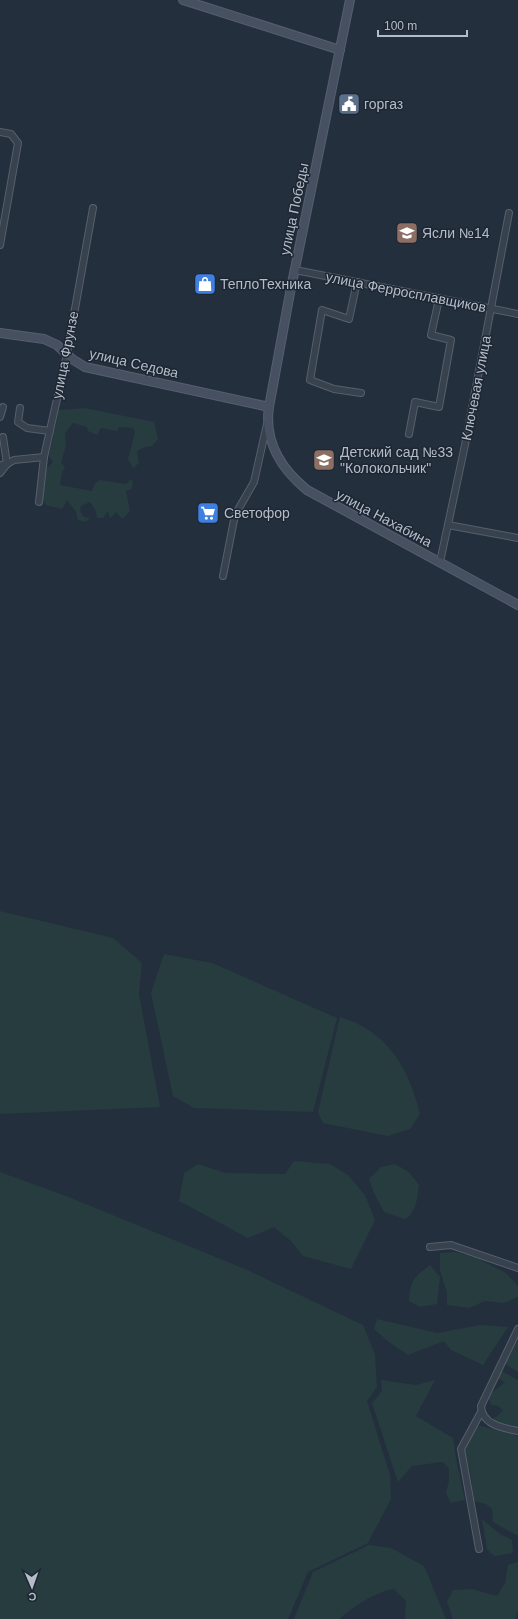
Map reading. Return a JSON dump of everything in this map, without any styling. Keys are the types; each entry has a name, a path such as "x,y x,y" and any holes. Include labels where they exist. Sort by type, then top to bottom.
{"main road":[{"path":"183,0 340,50"},
{"name":"улица Победы","path":"267,424 295,270 350,0"},
{"name":"улица Седова","path":"0,333 44,339 57,345 72,359 85,367 269,407"},
{"name":"улица Нахабина","path":"267,424 277,454 286,470 302,486 321,499 518,605"}],"street":[{"path":"0,132 11,134 18,143 0,245"},
{"name":"улица Фрунзе","path":"39,502 44,457 66,353 93,208"},
{"name":"Ключевая улица","path":"440,562 509,213"},
{"name":"улица Ферросплавщиков","path":"295,270 518,314"},
{"path":"357,282 349,318 322,310 310,380 334,388 361,393"},
{"path":"408,434 415,402 439,407 451,340 431,335 439,298"},
{"path":"0,417 3,407"},
{"path":"20,408 18,422 26,428 50,431"},
{"path":"223,576 235,515 254,482 267,424"},
{"path":"0,473 7,464 3,437"},
{"path":"0,465 7,464 14,460 44,457"},
{"path":"448,524 518,538"},
{"path":"430,1246 451,1245 518,1268"},
{"path":"479,1549 461,1449 481,1412 484,1397 518,1330"},
{"path":"481,1412 489,1422 518,1431"}],"green space":[{"path":"84,408 154,422 158,439 152,446 145,447 137,451 139,463 133,468 128,459 135,432 133,428 119,427 117,431 101,428 97,435 88,431 87,427 73,423 65,433 66,445 61,463 65,467 62,472 60,485 92,491 94,485 99,480 126,484 131,479 133,484 131,490 126,490 130,511 122,519 116,512 110,518 108,511 103,518 97,518 95,509 90,502 81,506 80,511 84,517 90,518 86,522 78,520 76,512 67,500 62,509 46,505 42,497 46,469 53,462 49,456 59,410"},
{"path":"0,911 113,938 142,963 139,994 160,1107 0,1114"},
{"path":"164,954 212,963 337,1018 313,1112 194,1108 173,1096 151,993"},
{"path":"340,1017 356,1023 371,1032 394,1054 409,1081 420,1114 410,1129 388,1136 323,1123 318,1112"},
{"path":"294,1161 330,1164 348,1175 365,1195 375,1220 351,1269 303,1256 291,1241 274,1227 248,1238 179,1201 184,1173 198,1164 225,1173 285,1174"},
{"path":"395,1164 409,1172 419,1185 414,1209 405,1219 384,1212 374,1193 369,1179 381,1167"},
{"path":"0,1172 66,1196 245,1269 363,1325 375,1354 377,1387 367,1401 390,1475 391,1499 368,1543 308,1572 288,1619 0,1619"},
{"path":"455,1252 477,1258 506,1273 518,1286 518,1297 504,1303 485,1301 469,1308 447,1305 447,1293 440,1270 440,1253"},
{"path":"430,1265 440,1277 437,1304 420,1307 409,1301 410,1289 417,1276"},
{"path":"377,1319 437,1333 480,1325 508,1327 483,1365 451,1350 444,1341 408,1355 389,1342 374,1329"},
{"path":"518,1336 518,1372 505,1364"},
{"path":"500,1370 518,1380 518,1428 490,1420 496,1417 503,1410 498,1406 491,1405 488,1396 505,1382 497,1378"},
{"path":"381,1380 416,1385 435,1380 416,1416 453,1438 465,1500 451,1503 446,1493 449,1481 449,1468 443,1462 412,1466 398,1482 372,1403 382,1391"},
{"path":"475,1425 512,1433 518,1437 518,1536 493,1522 492,1509 486,1504 474,1501 470,1471 463,1449"},
{"path":"482,1519 500,1534 512,1540 513,1553 494,1556 487,1549"},
{"path":"369,1545 391,1548 424,1566 446,1619 405,1619 406,1601 394,1589 372,1596 339,1619 294,1619 313,1572"},
{"path":"518,1562 518,1610 515,1619 453,1619 447,1602 453,1590 472,1589 497,1596 505,1583 508,1565"}],"place":[{"name":"горгаз","path":"349,104"},
{"name":"Ясли №14","path":"407,233"},
{"name":"ТеплоТехника","path":"205,284"},
{"name":"Детский сад №33 \"Колокольчик\"","path":"324,460"},
{"name":"Светофор","path":"208,513"}]}
